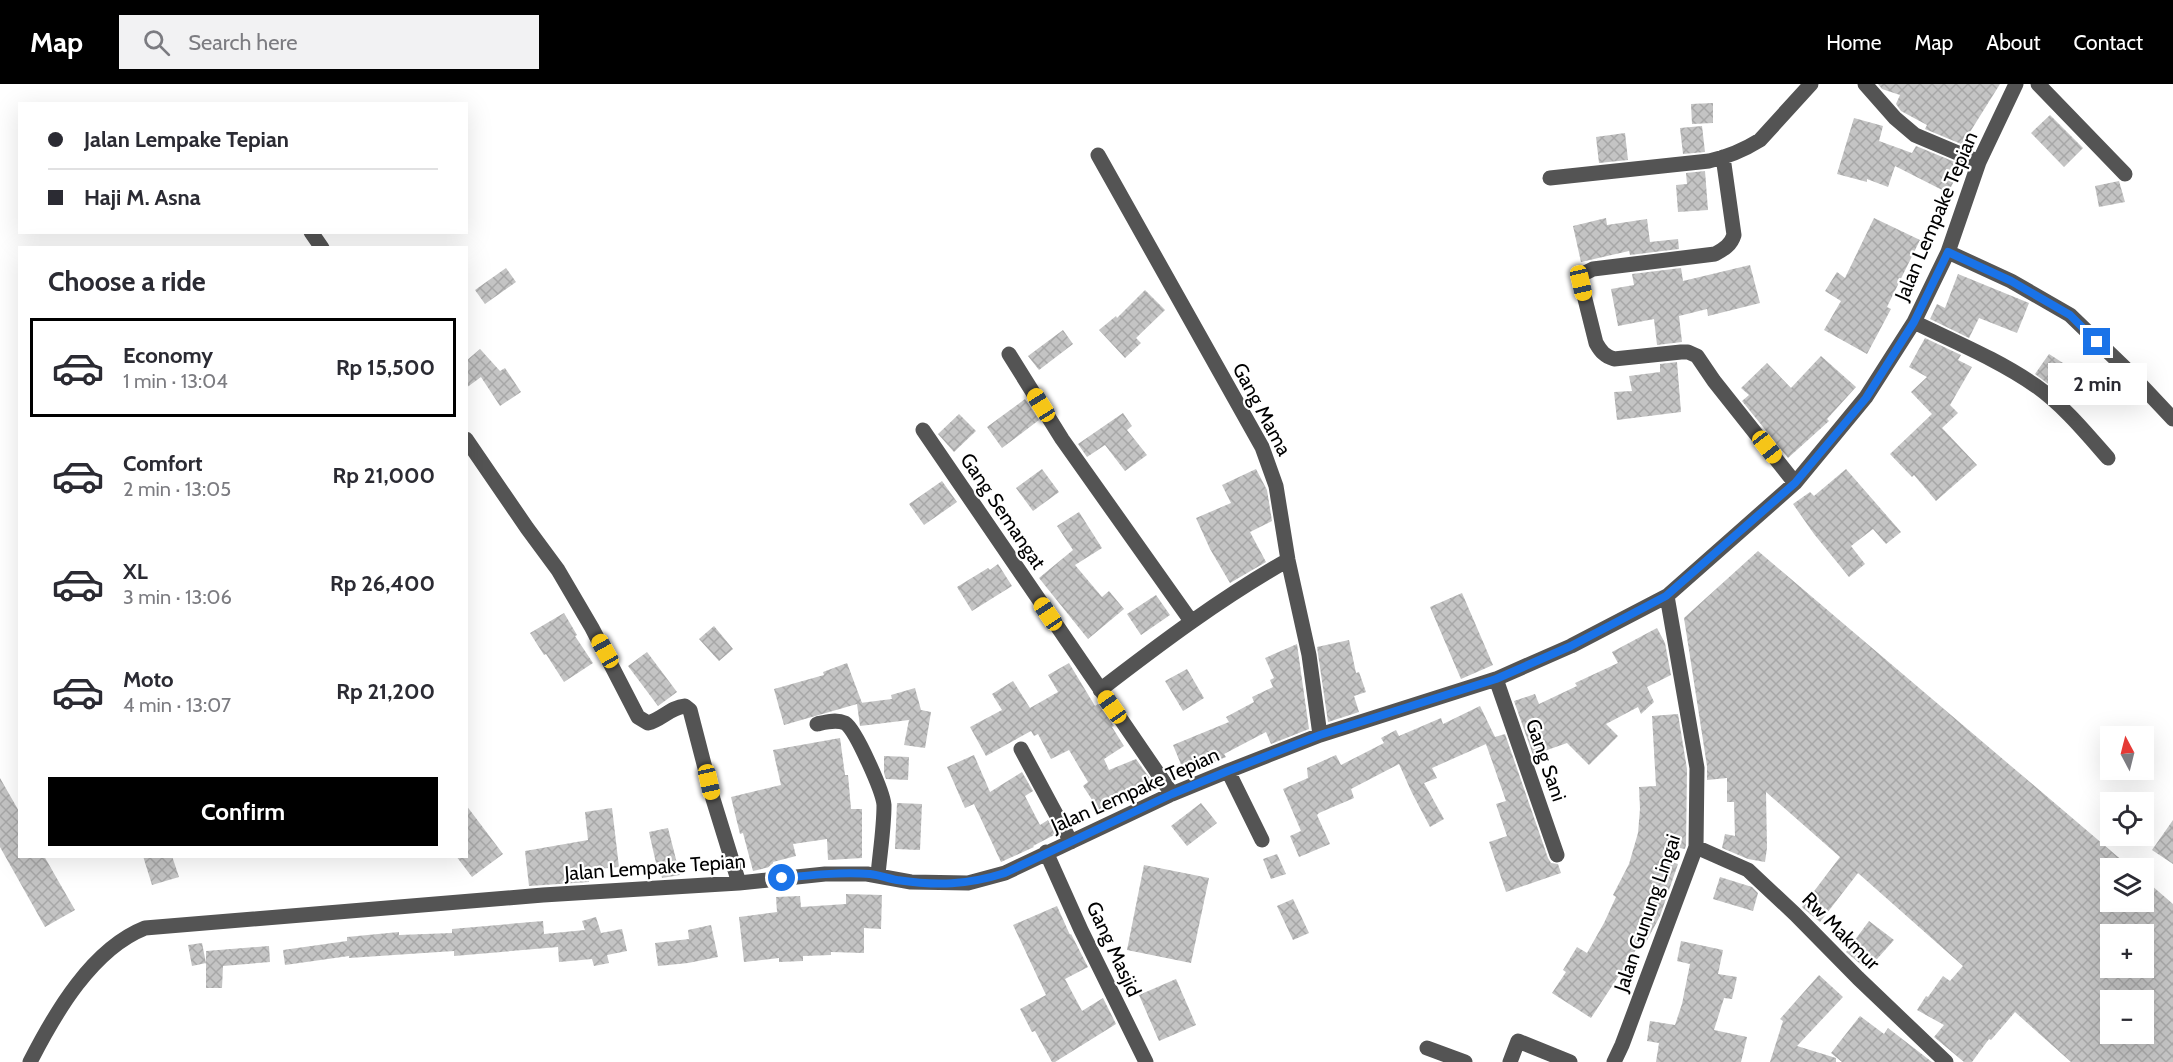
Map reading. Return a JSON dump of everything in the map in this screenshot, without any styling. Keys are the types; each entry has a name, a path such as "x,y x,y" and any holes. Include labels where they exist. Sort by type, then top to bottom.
{"street":[{"path":"1550,178 1723,158 1760,140 1811,84"},
{"path":"1865,84 1895,118 1915,135 1980,162"},
{"name":"Jalan Lempake Tepian","path":"30,1062 47,1028 94,965 119,941 145,928 543,896 740,883 825,874 878,875 917,882 968,884 1005,873 1172,794 1228,771 1320,735 1496,679 1571,646 1666,596 1795,483 1866,398 1914,322 1948,252 1980,162 2016,84"},
{"path":"2038,84 2125,174"},
{"name":"Gang Mama","path":"1098,155 1262,447 1276,486 1288,560 1309,656 1320,735"},
{"path":"1723,158 1734,235 1732,242 1715,254 1593,269 1584,274 1581,283 1600,351 1614,358 1681,352 1697,356 1714,381 1795,483"},
{"path":"1948,252 2011,281 2070,315 2173,419"},
{"path":"1914,322 2012,370 2037,387 2058,403 2108,458"},
{"path":"1009,354 1062,439 1191,621"},
{"name":"Gang Semangat","path":"923,430 1172,794"},
{"path":"468,442 558,570 605,651 633,711 648,723 679,706 685,706 690,710 713,799 740,883"},
{"path":"1100,690 1191,621 1243,586 1288,560"},
{"name":"Jalan Gunung Lingai","path":"1614,1062 1696,847 1697,768 1666,596"},
{"name":"Gang Sani","path":"1496,679 1557,855"},
{"path":"818,724 835,721 844,723 851,728 861,743 884,803 878,875"},
{"path":"1020,749 1071,842"},
{"path":"1228,771 1262,840"},
{"name":"Rw Makmur","path":"1696,847 1748,870 1796,914 1858,978 1946,1062"},
{"name":"Gang Masjid","path":"1046,852 1080,930 1146,1062"},
{"path":"1510,1062 1518,1041 1570,1062"},
{"path":"1427,1048 1465,1062"}],"building":[{"path":"1878,84 2000,84 1965,140 1973,144 1971,148 1925,129 1927,125 1901,111 1896,104 1900,95 1882,89"},
{"path":"1713,103 1713,123 1692,124 1691,104"},
{"path":"2050,115 2083,148 2064,167 2031,133"},
{"path":"1854,118 1883,126 1879,141 1912,153 1916,146 1962,165 1948,193 1895,166 1888,187 1867,179 1867,182 1837,174"},
{"path":"1702,126 1705,152 1683,154 1680,128"},
{"path":"1625,133 1628,160 1599,163 1596,137"},
{"path":"1705,171 1708,210 1678,212 1676,185 1687,184 1686,173"},
{"path":"2119,181 2125,202 2099,207 2095,186"},
{"path":"1606,218 1607,225 1647,219 1650,242 1678,239 1679,249 1630,255 1629,251 1581,262 1573,226"},
{"path":"1874,218 1920,240 1887,307 1891,309 1867,354 1824,330 1841,301 1825,291 1837,272 1845,278"},
{"path":"1750,265 1760,303 1708,316 1707,309 1679,316 1682,342 1657,345 1654,319 1618,326 1611,289 1634,285 1632,274 1681,268 1683,281"},
{"path":"506,268 516,282 485,304 475,290"},
{"path":"1958,274 2029,303 2017,333 1979,318 1969,338 1930,319 1937,304 1945,308"},
{"path":"1145,290 1165,310 1136,338 1141,343 1125,358 1099,330 1116,316 1117,318"},
{"path":"1063,330 1073,344 1039,370 1028,356"},
{"path":"1925,338 1961,355 1958,360 1972,367 1950,405 1958,413 1942,428 1977,465 1936,501 1914,475 1912,477 1890,454 1932,414 1911,392 1927,377 1909,367"},
{"path":"480,349 500,371 505,368 521,392 500,406 481,377 468,387 468,359"},
{"path":"2049,354 2074,370 2059,392 2035,374"},
{"path":"1821,356 1856,387 1827,419 1829,421 1788,458 1742,401 1749,395 1741,388 1767,363 1791,388"},
{"path":"1677,362 1681,412 1617,420 1614,392 1632,391 1629,376 1660,372 1660,364"},
{"path":"1025,399 1039,420 1002,448 987,427"},
{"path":"1123,413 1132,426 1127,430 1147,455 1125,471 1105,445 1087,457 1078,444"},
{"path":"959,414 976,431 954,452 938,434"},
{"path":"1042,469 1059,492 1033,511 1016,488"},
{"path":"1256,469 1267,490 1272,521 1250,532 1266,562 1230,583 1210,549 1196,518 1231,503 1222,485"},
{"path":"1846,469 1901,532 1886,544 1873,529 1851,546 1865,564 1849,577 1793,504 1810,492 1814,496"},
{"path":"942,481 957,502 924,525 909,504"},
{"path":"1079,512 1102,548 1075,565 1102,597 1109,591 1124,609 1088,639 1039,578 1073,550 1057,526"},
{"path":"1758,551 2100,842 2100,846 2105,846 2119,858 2100,858 2100,912 2154,912 2154,888 2173,904 2173,1062 2071,1062 2015,1012 1991,1040 1989,1039 1972,1062 1964,1062 1934,1037 1944,1025 1917,1010 1943,976 1950,981 1963,966 1858,873 1820,922 1802,907 1840,857 1766,792 1765,862 1748,859 1722,848 1725,834 1735,836 1734,802 1727,802 1727,778 1707,780 1707,766 1684,618"},
{"path":"998,564 1012,586 972,611 957,587"},
{"path":"1462,593 1493,665 1461,679 1430,607"},
{"path":"1156,595 1170,615 1141,635 1127,614"},
{"path":"564,613 577,635 575,636 593,663 564,682 530,633"},
{"path":"714,626 733,649 719,661 699,639"},
{"path":"1657,628 1665,643 1671,675 1647,687 1654,702 1641,714 1638,707 1606,724 1618,736 1589,765 1567,743 1533,755 1514,701 1535,694 1539,704 1577,686 1575,683 1618,663 1612,652"},
{"path":"1349,640 1356,673 1359,672 1366,692 1354,696 1359,712 1328,722 1317,647"},
{"path":"1297,644 1309,729 1271,744 1266,732 1224,754 1226,757 1185,774 1173,745 1229,722 1226,717 1254,702 1252,697 1273,687 1270,680 1274,678 1265,658"},
{"path":"647,652 677,692 658,706 628,666"},
{"path":"847,663 862,703 892,699 891,695 915,688 921,710 931,712 925,748 904,745 909,720 860,726 857,704 784,725 774,689 824,675 823,672"},
{"path":"1069,663 1095,706 1098,704 1114,726 1112,727 1124,746 1104,759 1109,770 1136,759 1151,780 1117,799 1100,812 1083,786 1088,782 1069,750 1051,759 1038,734 1034,736 1031,731 986,756 970,727 1002,710 992,694 1013,681 1030,708 1058,692 1048,675"},
{"path":"1187,669 1204,698 1183,711 1165,681"},
{"path":"1480,706 1495,737 1505,734 1548,858 1551,863 1558,864 1561,873 1506,892 1489,842 1507,836 1496,804 1506,801 1486,744 1432,768 1437,778 1424,783 1444,819 1430,827 1399,764 1351,789 1354,798 1319,813 1317,815 1330,844 1299,857 1290,836 1301,831 1283,789 1308,778 1307,768 1336,755 1341,765 1384,743 1381,738 1396,730 1399,736 1441,718 1443,724"},
{"path":"1678,714 1687,769 1685,849 1669,846 1666,860 1678,864 1660,916 1645,944 1641,942 1591,1018 1552,993 1566,972 1563,970 1577,947 1587,953 1604,923 1616,897 1613,895 1629,864 1638,833 1639,787 1656,786 1652,716"},
{"path":"840,738 845,775 848,775 851,809 862,809 862,858 828,860 827,839 793,844 796,856 773,862 774,866 753,871 743,833 740,834 731,797 781,785 773,750"},
{"path":"974,755 990,792 1022,772 1033,791 1025,796 1040,825 1048,820 1056,834 1001,862 974,804 965,808 947,767"},
{"path":"884,756 909,757 908,780 886,779"},
{"path":"0,778 18,810 18,858 45,858 75,910 45,927 0,847"},
{"path":"897,803 922,804 920,850 895,849"},
{"path":"1201,803 1217,823 1187,846 1171,826"},
{"path":"468,808 503,854 472,877 458,858 468,858"},
{"path":"612,808 619,867 587,870 589,882 529,886 525,851 588,840 585,812"},
{"path":"2173,820 2173,864 2152,850"},
{"path":"668,828 680,875 662,878 649,832"},
{"path":"1277,854 1286,874 1271,879 1263,859"},
{"path":"144,858 173,858 179,877 152,885"},
{"path":"1144,865 1209,878 1191,963 1127,950"},
{"path":"1720,877 1752,887 1758,893 1753,911 1713,899"},
{"path":"846,894 882,895 881,929 864,928 864,953 831,952 831,955 803,956 803,961 779,962 779,958 744,962 739,917 777,912 776,897 800,896 801,907 846,904"},
{"path":"1293,899 1309,933 1293,940 1277,906"},
{"path":"1057,906 1088,967 1065,979 1082,1011 1103,998 1116,1024 1052,1062 1020,1009 1046,995 1013,925"},
{"path":"596,917 601,933 622,929 627,951 607,955 609,963 594,966 592,959 559,962 558,947 454,956 454,951 349,958 349,956 285,965 283,950 347,941 347,937 399,932 399,935 452,933 452,929 543,921 544,934 585,930 582,921"},
{"path":"1869,921 1894,940 1869,968 1865,965 1864,967 1846,952"},
{"path":"711,925 718,957 658,966 655,943 689,939 688,930"},
{"path":"1681,941 1723,950 1718,974 1737,977 1732,999 1724,998 1714,1030 1747,1037 1741,1062 1656,1062 1659,1043 1647,1041 1650,1021 1675,1025 1690,964 1677,961"},
{"path":"202,943 206,963 192,966 188,945"},
{"path":"269,946 270,962 223,966 222,988 206,988 206,951"},
{"path":"1819,975 1843,997 1797,1046 1836,1058 1836,1062 1770,1062 1783,1021 1780,1019"},
{"path":"1176,979 1196,1025 1159,1041 1139,995"},
{"path":"1860,1016 1884,1034 1888,1028 1932,1062 1842,1062 1831,1053"}],"route":[{"path":"782,878 825,874 867,874 911,882 968,884 1005,873 1172,794 1228,771 1320,735 1496,679 1571,646 1666,596 1795,483 1866,398 1914,322 1948,252 2011,281 2070,315 2097,342"}]}
